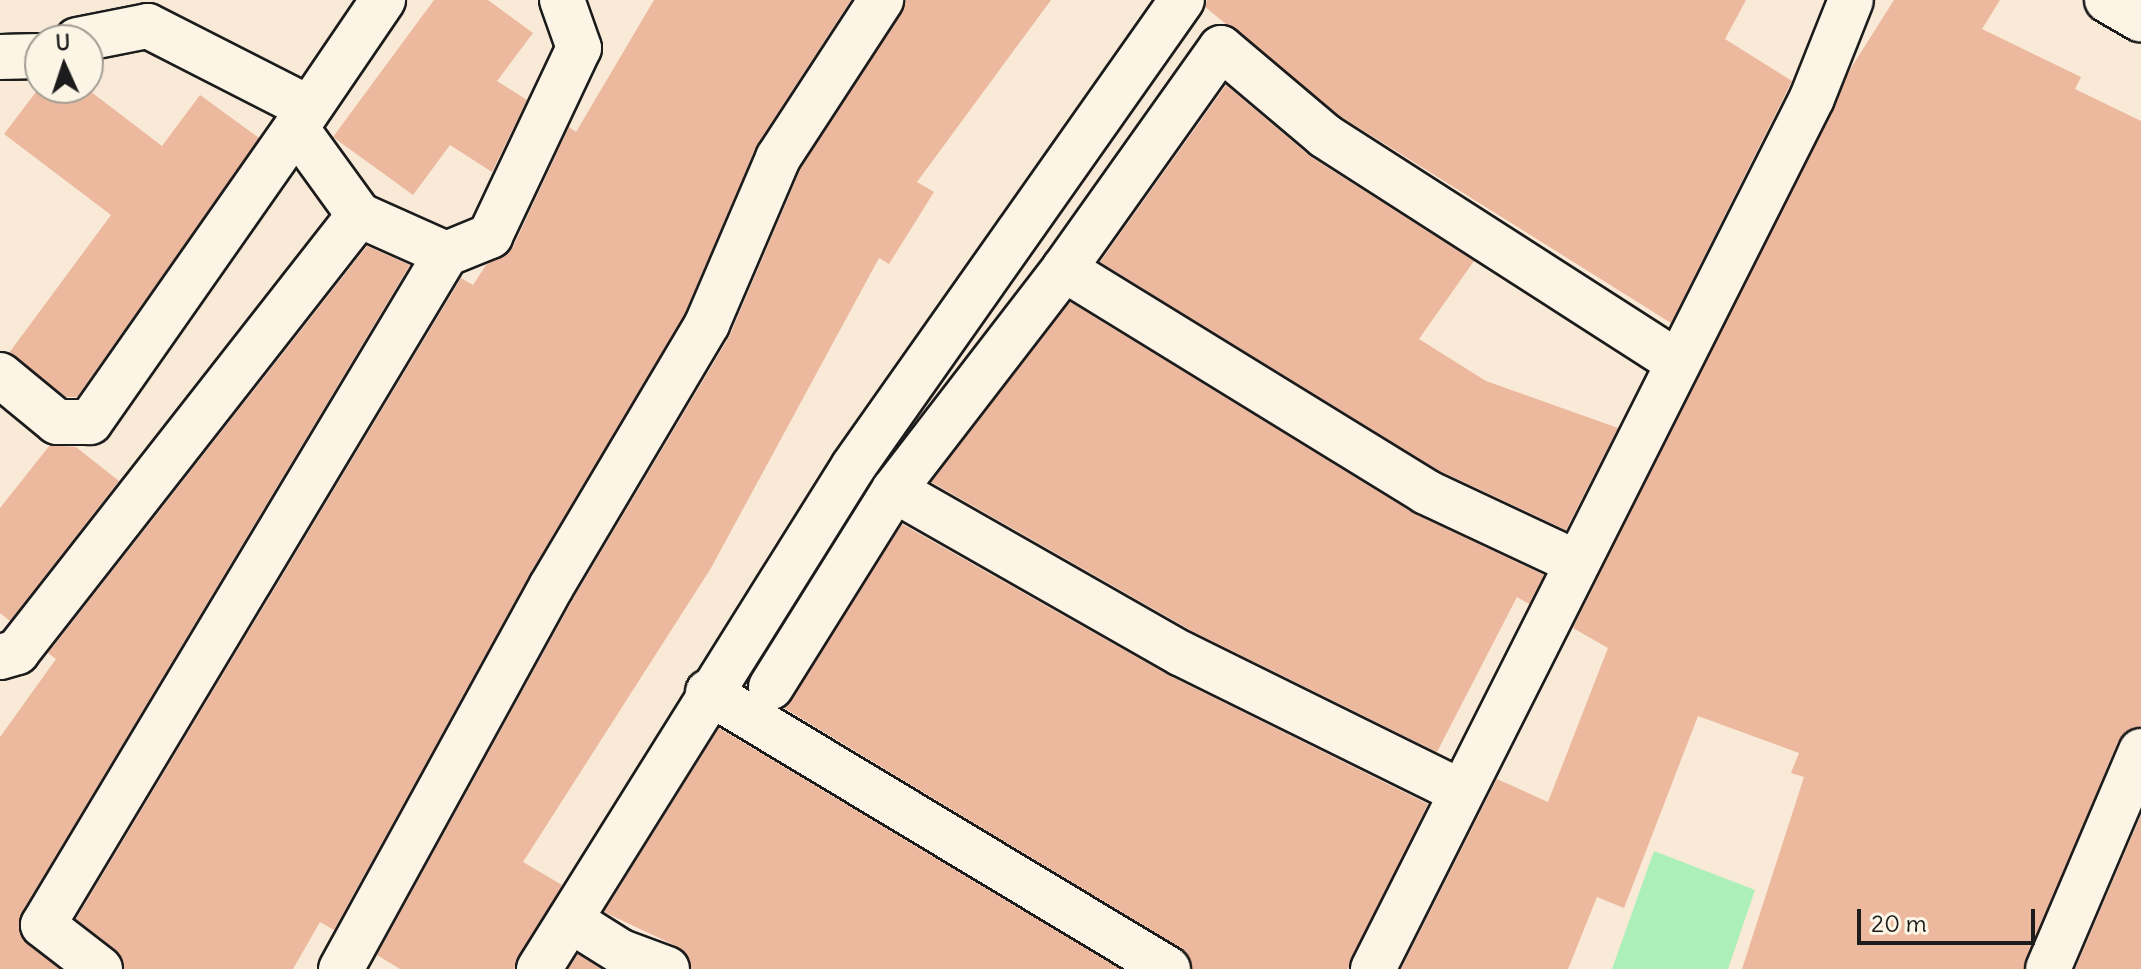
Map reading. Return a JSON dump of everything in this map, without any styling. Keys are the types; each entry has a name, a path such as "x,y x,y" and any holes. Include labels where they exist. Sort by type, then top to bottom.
{"street":[{"path":"0,375 57,422 90,422 383,0"},
{"path":"100,969 43,925 446,254 490,236 579,48 562,0"},
{"path":"341,969 551,587 707,324 778,158 881,0"},
{"path":"539,969 708,692 853,467 1182,0"},
{"path":"1373,969 1573,561 1812,98 1851,0"},
{"path":"2107,0 2141,20"},
{"path":"104,35 148,26 301,118 359,215 446,254"},
{"path":"771,687 894,490 1064,269 1221,48 1325,136 1675,361"},
{"path":"0,57 24,56"},
{"path":"7,640 359,215"},
{"path":"1064,269 1426,492 1573,561"},
{"path":"894,490 1299,716 1461,792"},
{"path":"708,692 1168,969"},
{"path":"2048,969 2141,751"},
{"path":"570,920 621,952 667,969"}],"green space":[{"path":"1654,851 1755,890 1728,969 1612,969"}],"building":[{"path":"434,0 488,0 533,33 497,81 527,100 492,172 450,145 413,195 333,137"},
{"path":"654,0 851,0 757,145 685,313 530,574 334,930 320,922 293,969 124,969 116,950 76,919 461,278 473,285 486,265 513,247 569,127 576,132"},
{"path":"906,0 1051,0 917,182 934,192 889,264 879,258 711,568 523,862 562,885 514,969 400,969 377,955 573,599 729,337 800,170"},
{"path":"1207,0 1746,0 1725,39 1792,81 1671,323 1340,116 1205,7"},
{"path":"1894,0 2000,0 1982,29 2081,77 2075,89 2141,121 2141,726 2118,741 2024,969 1742,969 1804,777 1791,773 1799,753 1698,716 1624,908 1597,897 1568,969 1401,969 1497,779 1548,802 1608,648 1573,628 1851,68"},
{"path":"1226,85 1311,157 1474,261 1419,339 1486,381 1618,428 1566,530 1438,470 1100,262"},
{"path":"200,95 259,138 77,397 66,397 9,353 111,215 4,134 27,104 104,102 162,146"},
{"path":"367,246 410,265 22,912 21,936 59,969 0,969 0,737 56,659 48,653"},
{"path":"1070,302 1413,513 1544,575 1529,604 1517,597 1437,752 1451,759 1194,632 931,482"},
{"path":"50,445 76,447 119,481 10,621 0,613 0,508"},
{"path":"902,524 1170,676 1428,804 1348,969 1193,969 1181,948 784,708"},
{"path":"719,728 1120,969 691,969 676,946 604,912"},
{"path":"2141,815 2141,969 2075,969"},
{"path":"578,954 601,969 568,969"}]}
